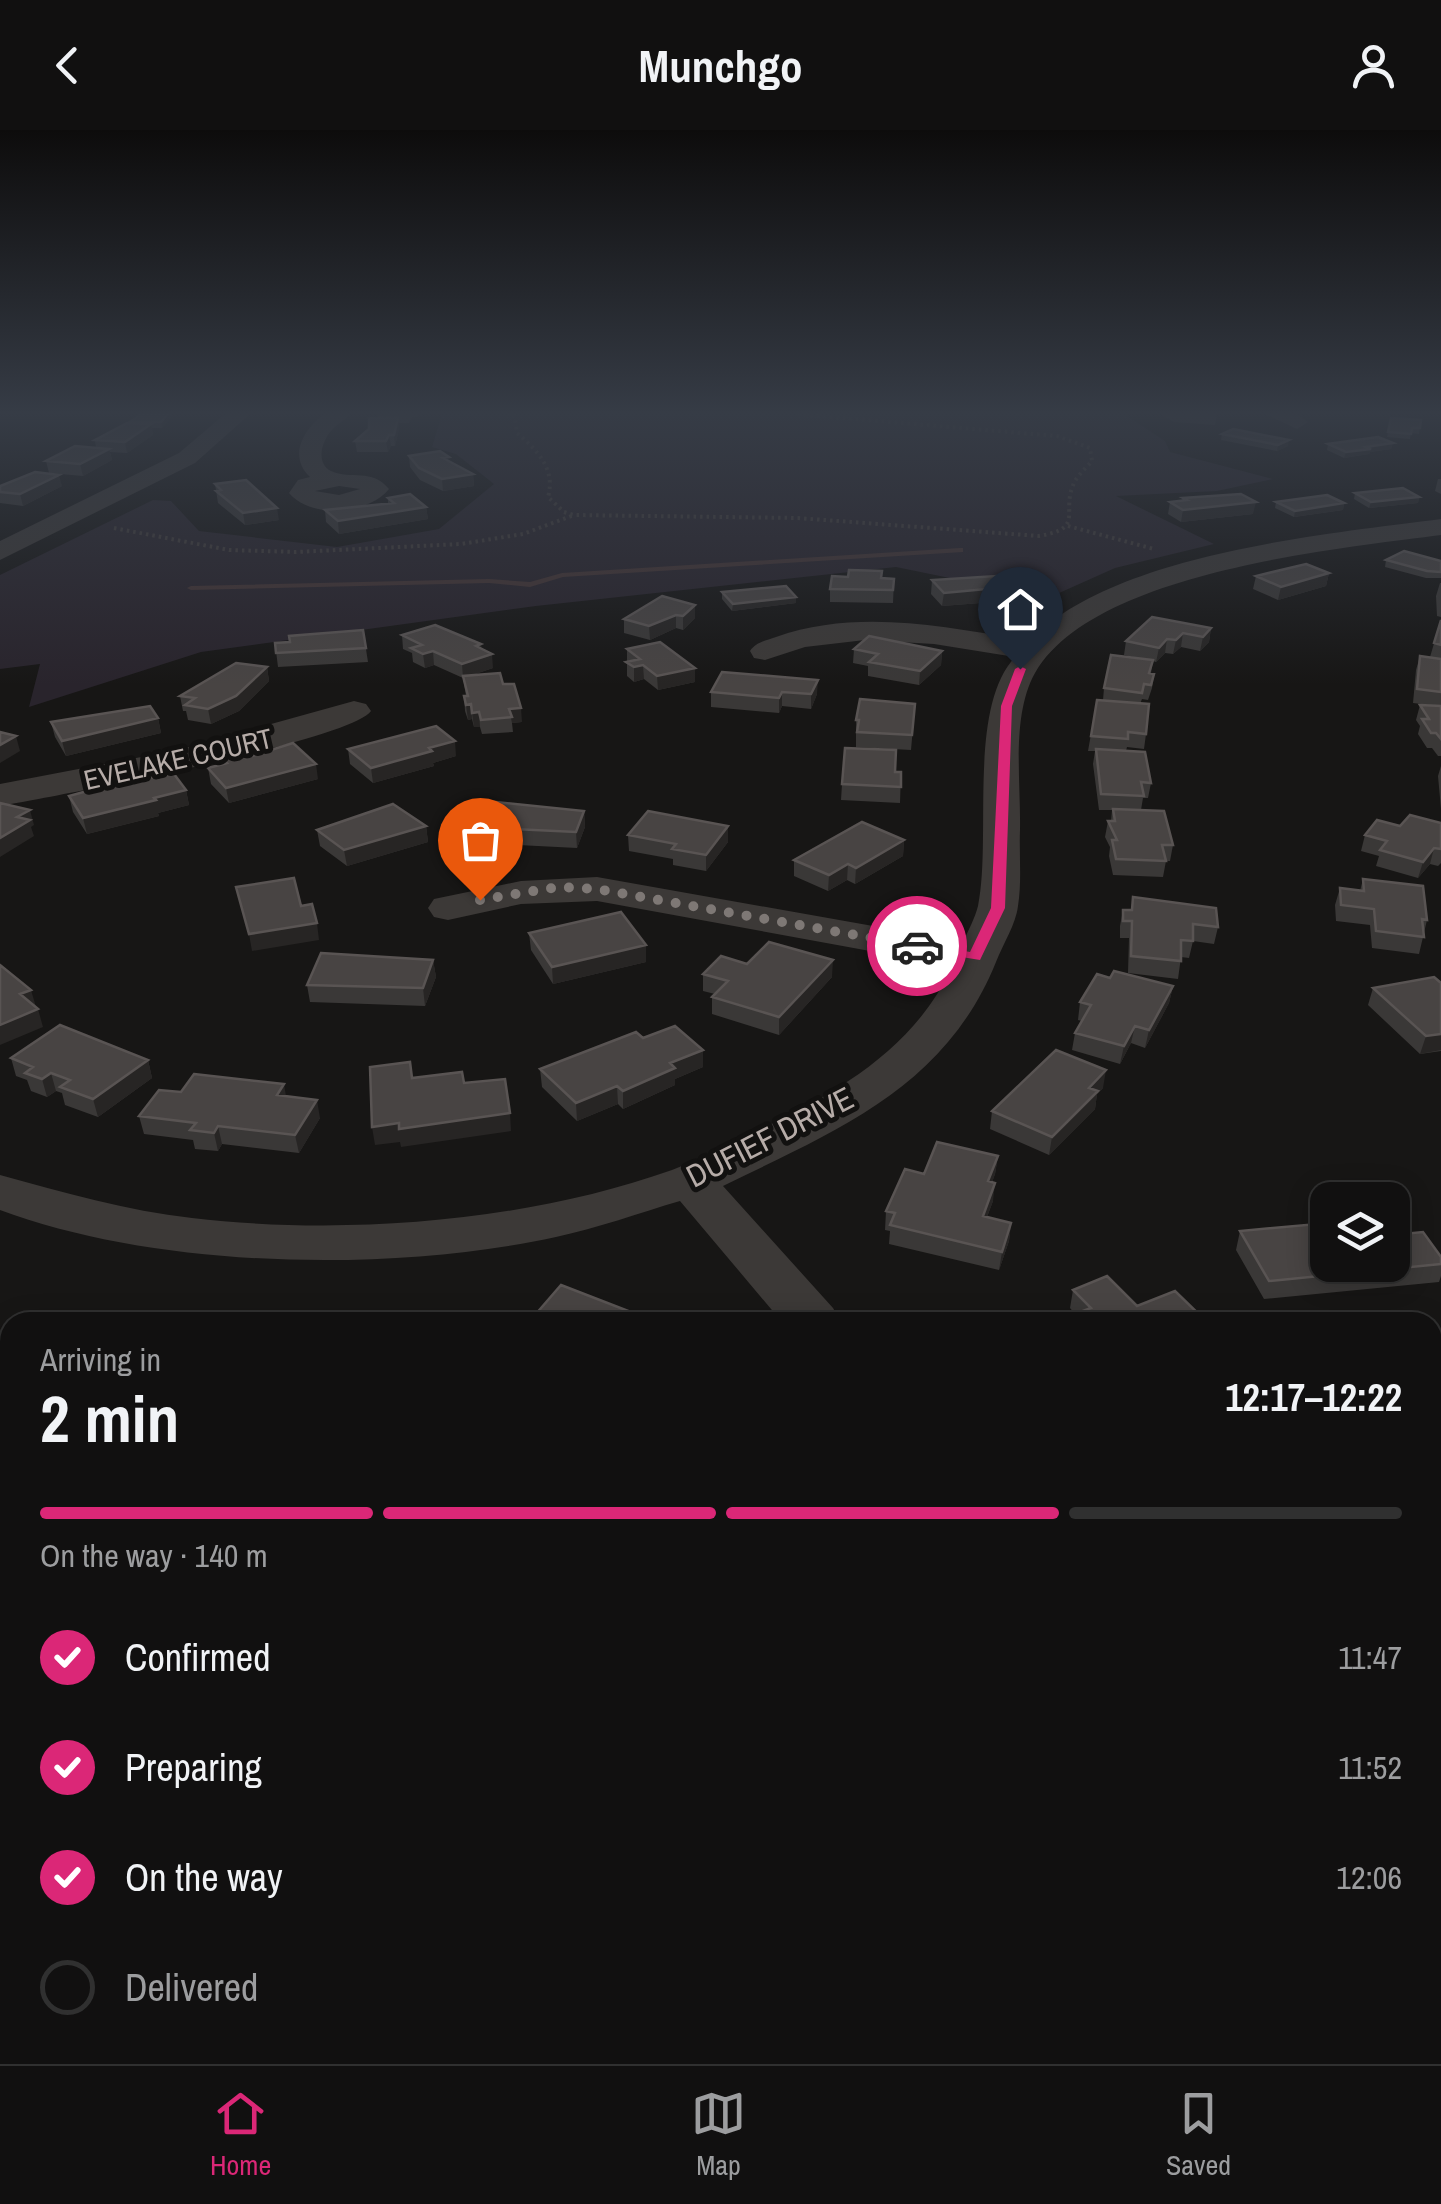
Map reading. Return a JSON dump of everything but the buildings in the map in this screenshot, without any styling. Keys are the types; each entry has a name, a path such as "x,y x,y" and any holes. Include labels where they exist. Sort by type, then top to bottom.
{"street":[{"path":"0,552 97,504"},
{"name":"DUFIEF DRIVE","path":"0,1192 44,1208 190,1236 300,1243 447,1236 556,1220 690,1180 838,1110 912,1056 958,1002 998,908 1006,706 1020,669 1037,651 1088,608 1126,590 1308,545 1441,527"},
{"path":"765,651 824,631 863,629 922,633 1037,651"},
{"name":"EVELAKE COURT","path":"0,795 78,782 281,736 354,711"},
{"path":"448,908 514,892 558,887 597,889 975,957"},
{"path":"690,1180 804,1312"}],"path":[{"path":"556,504 574,515 798,518 1020,536 1052,535 1068,526 1147,546 1199,569"},
{"path":"1068,526 1071,504"},
{"path":"63,522 229,550 296,552 461,544 523,534 574,515"}],"shaded area":[{"path":"144,504 174,504 199,531 337,547 439,529 469,504 1133,504 1214,544 1115,568 1048,598 896,567 536,606 201,652 29,707 40,664 0,669 0,575"}],"waterway":[{"path":"191,588 489,581 530,585 562,575 960,550"}],"way so far":[{"path":"480,900 558,887 597,889 917,946"}],"route":[{"path":"917,946 975,957 998,908 1006,706 1020,669"}]}
